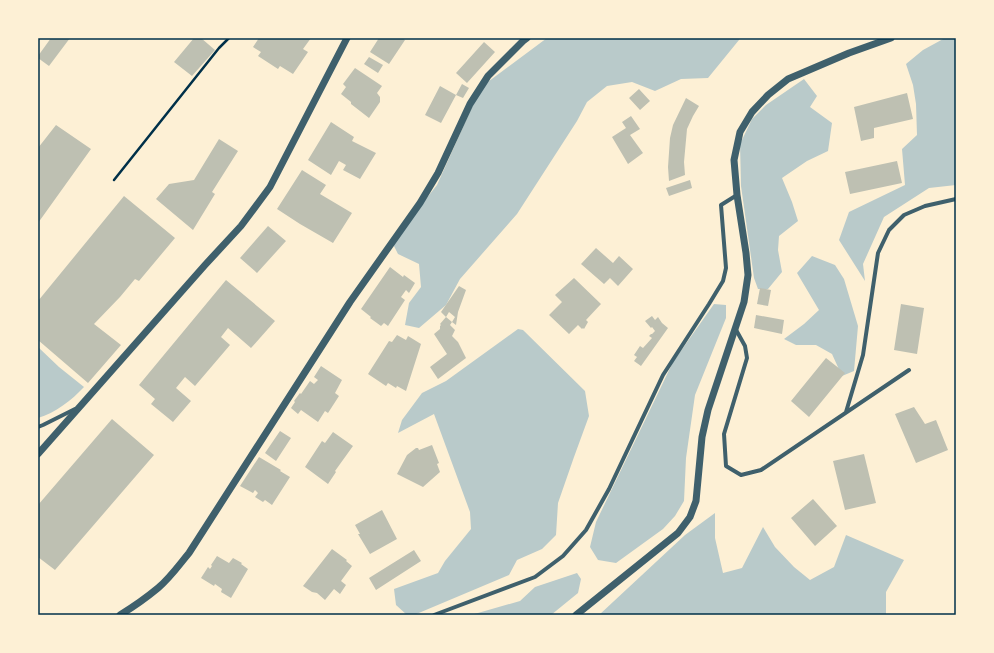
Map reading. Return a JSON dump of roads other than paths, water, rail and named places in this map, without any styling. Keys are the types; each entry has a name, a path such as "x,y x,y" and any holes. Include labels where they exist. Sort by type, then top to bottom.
{"street":[{"path":"38,454 241,226 270,187 347,38"},
{"path":"120,615 159,588 189,553 350,302 420,203 438,173 470,104 488,76 527,38"},
{"path":"576,615 678,533 690,517 696,501 702,437 708,410 744,302 748,275 737,195 734,160 740,132 752,112 768,95 788,79 849,53 891,38"},
{"path":"434,615 535,577 563,556 586,530 609,489 662,375 710,304 723,281 726,268 721,205 737,195"},
{"path":"846,413 864,355 878,253 884,240 890,230 904,215 925,206 956,199"},
{"path":"735,328 745,346 747,358 724,434 726,466 741,475 761,470 909,370"},
{"path":"38,427 82,405"}]}
